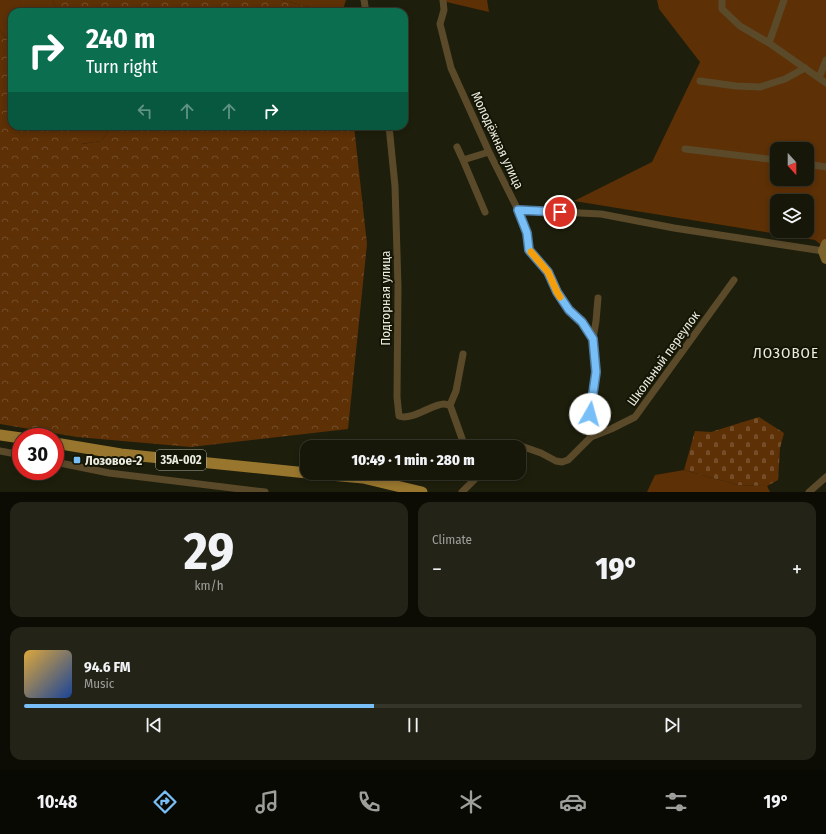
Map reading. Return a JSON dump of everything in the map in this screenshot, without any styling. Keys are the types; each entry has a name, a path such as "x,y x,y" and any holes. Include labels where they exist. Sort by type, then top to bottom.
{"main road":[{"path":"0,435 12,437"},
{"name":"35А-002","path":"64,444 121,454 300,472"},
{"name":"35А-002","path":"371,480 422,492"}],"street":[{"name":"Молодёжная улица","path":"443,0 444,10 440,24 451,68 489,152 518,210 527,233 529,250 548,272 557,292 569,310 582,322 593,339 596,372 588,430 591,437"},
{"path":"722,0 722,9 740,26 769,43 826,83"},
{"path":"769,43 784,0"},
{"path":"819,78 826,60"},
{"path":"700,81 736,86 760,87 785,80 805,68"},
{"name":"Подгорная улица","path":"389,130 395,186 397,240 397,397 399,416 403,418 442,404 450,405"},
{"path":"457,147 485,212"},
{"path":"685,149 770,159"},
{"path":"463,160 489,152"},
{"path":"814,165 826,166"},
{"path":"518,210 601,214 674,228 825,252"},
{"name":"Школьный переулок","path":"526,448 541,453 556,461 562,462 568,460 591,437 612,429 635,417 734,280"},
{"path":"593,339 598,298"},
{"path":"462,440 450,405 456,391 463,354"},
{"path":"0,451 12,453"},
{"path":"64,464 109,473 265,492"},
{"path":"809,492 826,477"},
{"path":"462,492 473,480"}],"green space":[{"path":"0,0 52,0 57,8 8,8 8,40 0,31"},
{"path":"52,0 282,0 313,8 57,8"},
{"path":"282,0 346,0 343,8 313,8"},
{"path":"438,0 487,0 489,12"},
{"path":"657,0 826,0 826,249 815,240 803,238 814,238 814,194 770,194 770,233 574,201 652,162 700,62 659,9"},
{"path":"0,31 8,40 8,130 69,130 82,144 101,141 110,130 354,130 367,244 348,429 191,447 77,437 64,435 64,428 24,428 0,424"},
{"path":"69,130 110,130 101,141 81,144"},
{"path":"759,417 784,433 780,448 778,480 767,486 738,485 684,470 695,431 711,432"},
{"path":"684,470 738,485 767,486 770,492 647,492 655,475"}],"slow traffic":[{"path":"531,252 548,272 560,297"}],"place":[{"name":"Лозовое-2","path":"77,460"}],"district":[{"name":"ЛОЗОВОЕ","path":"786,353"}],"route":[{"path":"560,212 518,210 527,233 529,250 548,272 557,292 569,310 582,322 593,339 596,372 590,414"}]}
